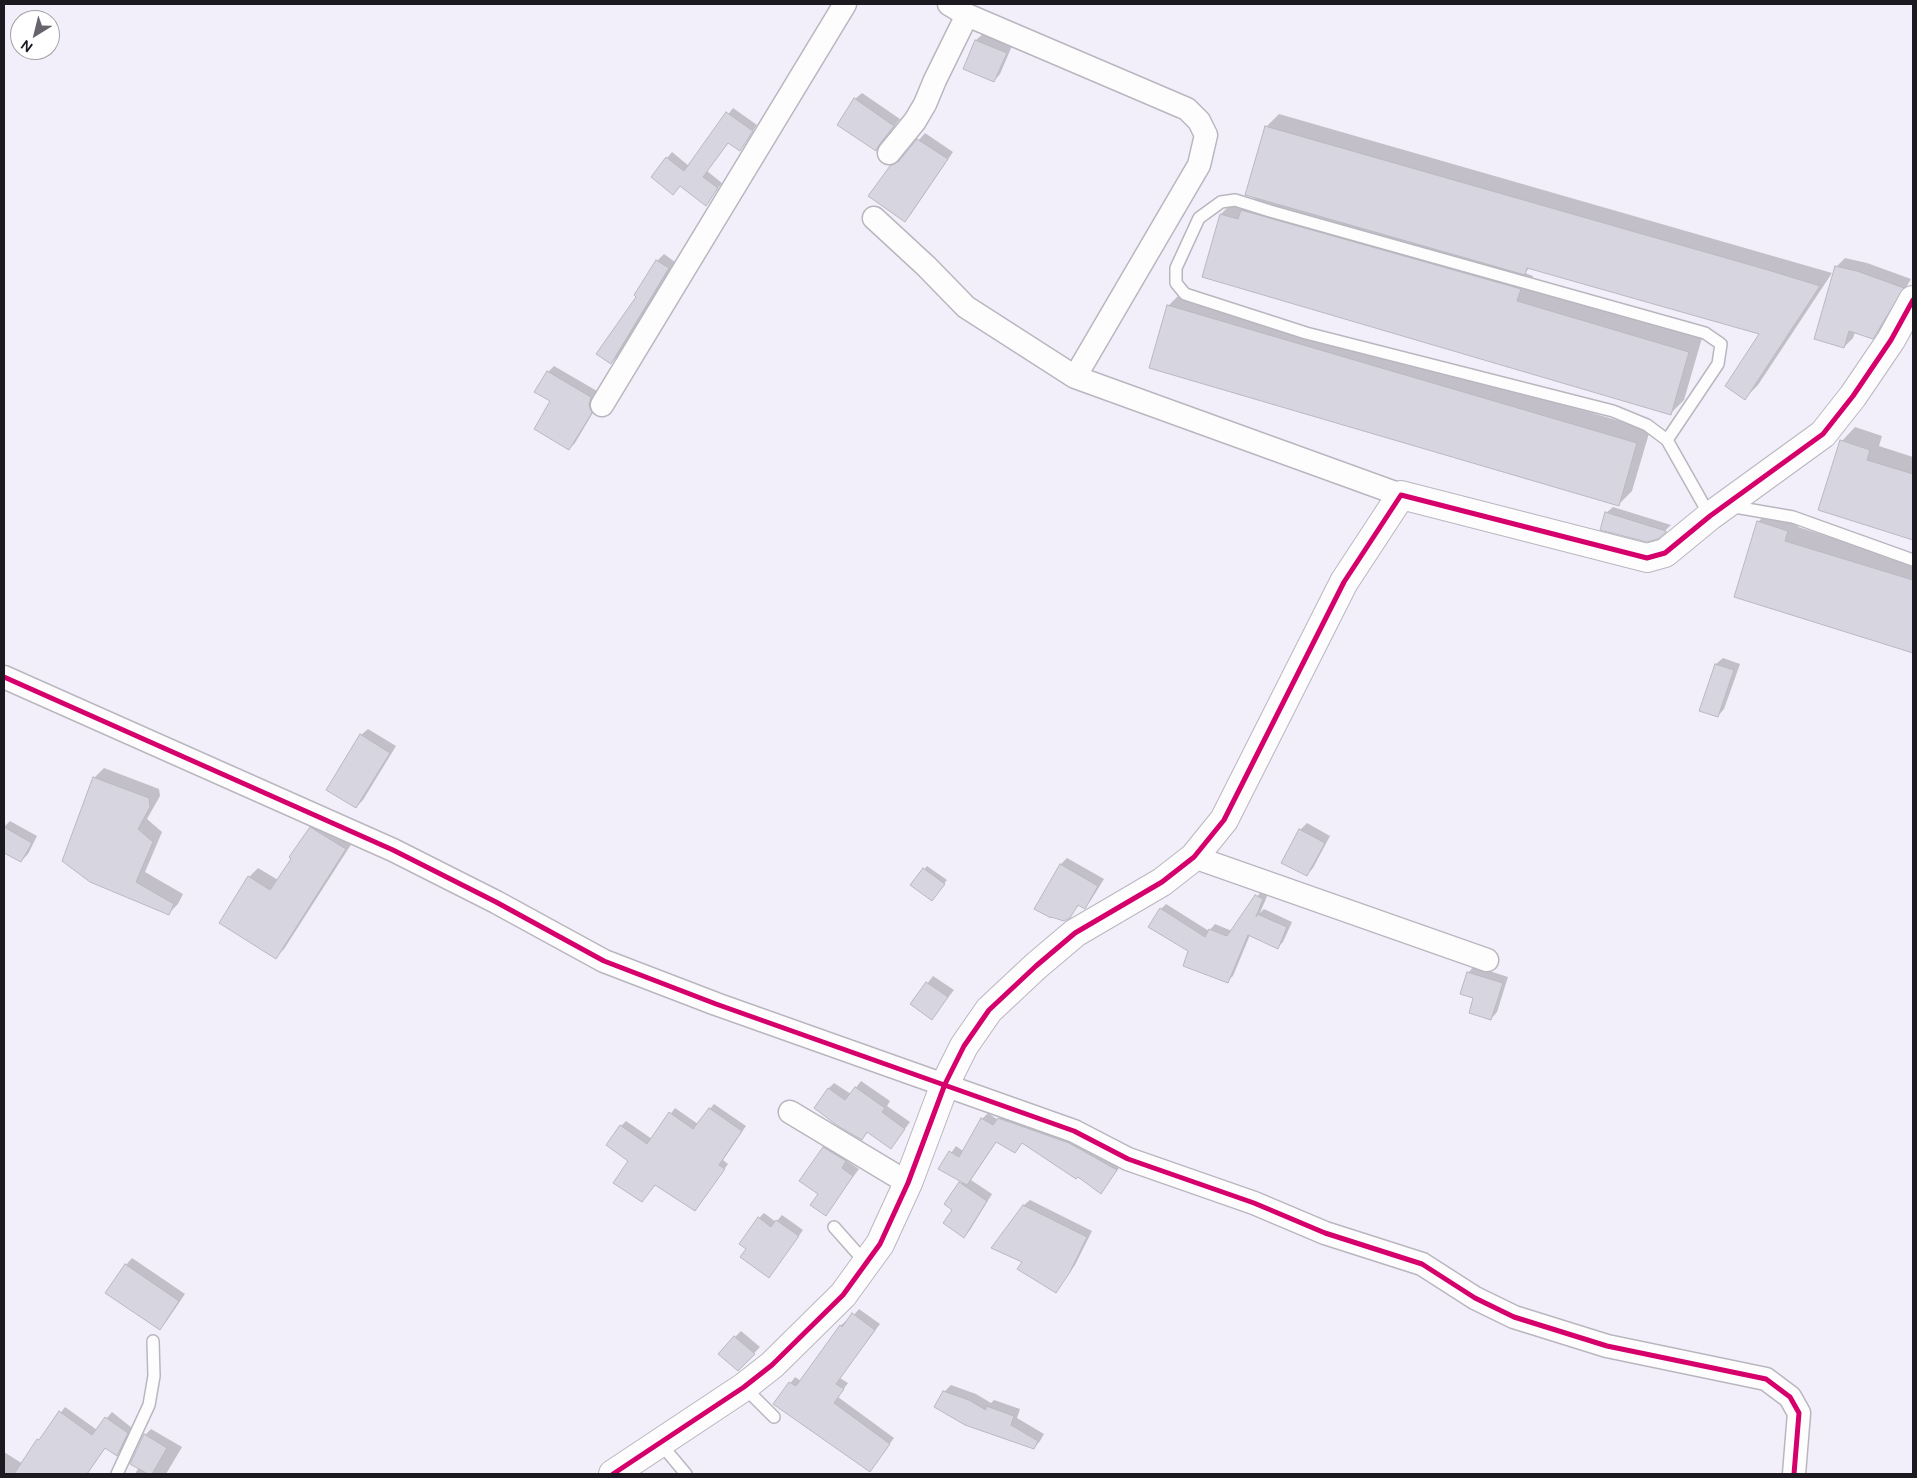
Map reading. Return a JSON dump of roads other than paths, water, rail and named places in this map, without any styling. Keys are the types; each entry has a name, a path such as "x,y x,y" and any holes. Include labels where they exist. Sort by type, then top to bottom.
{"street":[{"path":"602,404 845,4"},
{"path":"889,154 915,121 925,104 935,80 958,9 1187,109 1199,121 1206,135 1199,165 1075,377"},
{"path":"874,218 926,266 966,307 1075,377 1402,495 1647,558 1665,553 1717,510 1823,434 1853,396 1890,340 1913,300"},
{"path":"613,1474 744,1387 772,1365 843,1295 880,1244 908,1183 945,1084 964,1046 989,1010 1036,966 1075,934 1162,882 1194,857 1224,820 1344,582 1402,495"},
{"path":"4,677 393,850 496,902 604,961 716,1004 1074,1131 1128,1160 1254,1203 1325,1233 1422,1264 1475,1298 1514,1317 1607,1346 1766,1379 1790,1397 1799,1413 1794,1474"},
{"path":"1194,857 1487,960"},
{"path":"790,1112 908,1183"}],"lane":[{"path":"1667,440 1718,364 1721,344 1706,333 1270,212 1235,200 1221,202 1199,218 1176,268 1176,283 1185,294 1306,333 1613,411 1647,425 1667,440 1717,510 1793,517 1913,560"},
{"path":"834,1227 866,1263"},
{"path":"117,1474 149,1405 154,1376 153,1341"},
{"path":"744,1387 774,1417"},
{"path":"660,1443 686,1474"}]}
